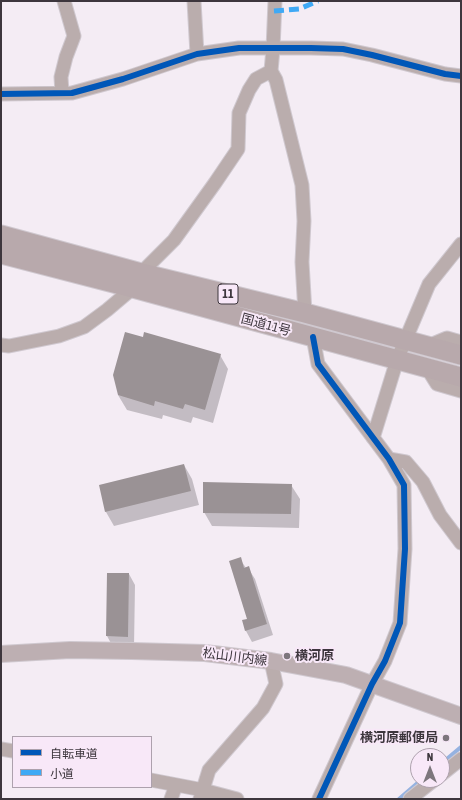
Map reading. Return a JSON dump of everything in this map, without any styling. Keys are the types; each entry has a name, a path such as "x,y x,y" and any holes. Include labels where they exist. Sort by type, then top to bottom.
{"highway":[{"name":"国道11号","path":"1,234 313,337 455,376"},
{"name":"国道11号","path":"1,254 305,313 428,346 459,350"}],"main road":[{"name":"松山川内線","path":"1,654 70,650 132,650 204,653 271,661 346,675 461,716"}],"street":[{"path":"62,94 61,77 66,57 74,36 64,1"},
{"path":"194,1 197,54"},
{"path":"275,1 271,71 276,80 302,185 304,222 302,262 305,313"},
{"path":"1,94 72,94 123,79 197,54 238,48 343,49 445,74 461,76"},
{"path":"1,345 9,346 59,336 84,327 107,310 137,280 174,240 238,149 239,113 249,90 256,79 271,71"},
{"path":"373,438 397,360 429,284 461,244"},
{"path":"313,337 318,364 389,459 404,485 405,549 400,623 385,661 372,684 319,799"},
{"path":"427,368 437,384 461,390"},
{"path":"389,459 406,462 423,482 440,515 461,542"},
{"path":"201,795 209,770 263,708 276,684 271,661"},
{"path":"1,749 12,752"},
{"path":"450,768 461,759"},
{"path":"152,780 176,785 201,795 237,799"},
{"path":"171,799 176,785"},
{"path":"410,799 424,788"}],"building":[{"path":"125,332 143,337 144,332 221,354 205,410 185,404 183,409 155,401 154,406 118,395 113,375"},
{"path":"184,464 191,491 105,512 99,485"},
{"path":"203,482 292,484 291,514 203,513"},
{"path":"241,557 244,568 249,566 267,624 245,631 242,620 247,619 229,561"},
{"path":"107,573 129,573 128,637 106,636"}],"waterway":[{"path":"450,756 461,747"},
{"path":"399,799 412,788"}],"marked path":[{"path":"274,11 299,9 318,1"}],"cycle path":[{"path":"1,94 72,93 123,79 197,54 239,48 343,49 445,74 461,76"},
{"path":"313,337 318,364 389,459 404,485 405,549 400,623 385,661 372,684 319,799"}],"place":[{"name":"横河原","path":"287,656"},
{"name":"横河原郵便局","path":"446,738"}]}
